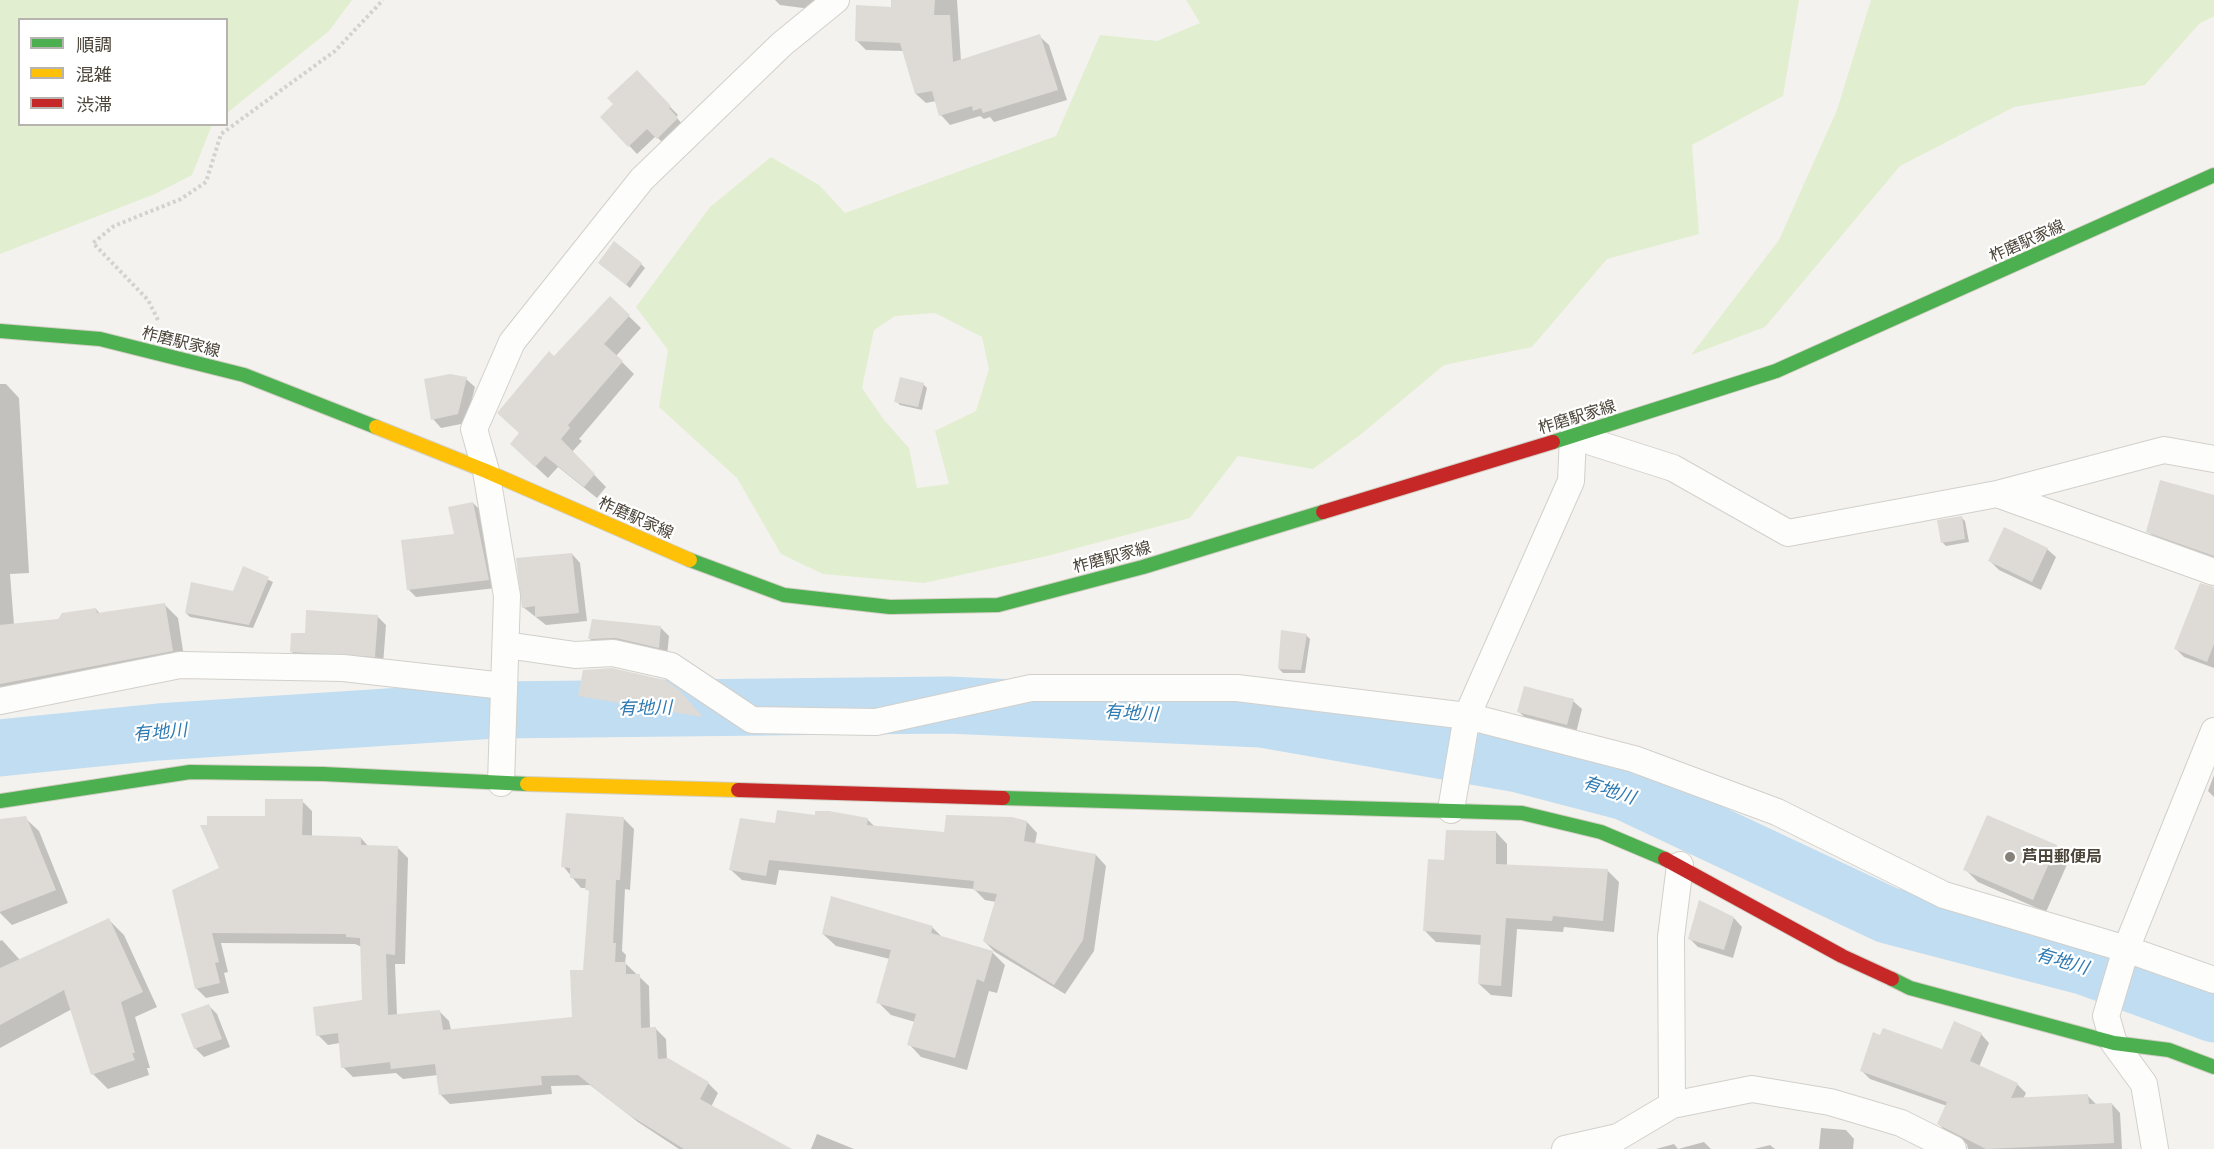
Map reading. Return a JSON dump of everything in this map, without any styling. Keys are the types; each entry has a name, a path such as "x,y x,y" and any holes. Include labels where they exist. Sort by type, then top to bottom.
{"main road":[{"name":"柞磨駅家線","path":"0,332 100,339 244,375 486,471 683,557 784,595 890,607 998,605 1143,567 1573,436 1776,371 2214,175"},
{"path":"0,801 190,772 503,774 1522,813 1601,832 1680,865 1842,956 1910,988 2114,1043 2169,1050 2214,1067"}],"street":[{"path":"503,774 507,596 486,471 474,429 512,342 642,179 782,44 836,0"},
{"path":"1451,810 1467,716 1571,481 1573,436 1673,468 1788,533 1997,494 2164,450 2214,459"},
{"path":"1997,494 2214,572"},
{"path":"506,645 575,655 613,653 671,666 753,720 876,722 1031,688 1237,688 1467,716 1634,759 1777,812 1944,895 2126,949 2214,980"},
{"path":"0,701 180,665 343,668 504,686"},
{"path":"2155,1149 2144,1084 2114,1043 2106,1016 2126,949 2214,731"},
{"path":"1672,1105 1671,937 1680,865"},
{"path":"1565,1149 1618,1137 1672,1105 1752,1089 1830,1102 1901,1123 1953,1149"}],"path":[{"path":"160,354 159,322 148,300 93,243 114,226 181,199 206,182 221,134 335,51 383,0"}],"green space":[{"path":"0,0 352,0 329,31 228,112 228,18 18,18 18,126 212,126 192,175 155,194 0,254"},
{"path":"1186,0 1799,0 1783,96 1692,145 1699,234 1607,259 1532,347 1444,365 1360,435 1313,469 1238,456 1190,518 1047,556 924,583 823,574 781,554 737,478 659,407 668,350 636,307 710,207 771,157 819,185 845,213 1056,136 1100,35 1157,41 1200,23","holes":["935,313 982,337 989,369 976,411 935,431 949,484 917,488 909,448 884,420 862,388 874,330 895,316"]},
{"path":"1871,0 2214,0 2214,16 2199,24 2145,85 2014,107 1900,166 1765,327 1691,355 1779,240 1837,110"}],"building":[{"path":"891,0 935,0 934,15 950,15 953,62 1040,34 1058,90 983,113 981,108 973,111 972,106 939,116 932,91 915,94 900,43 855,41 856,5 891,7"},
{"path":"637,70 671,106 669,108 678,118 657,139 647,129 628,147 600,117 613,104 607,98"},
{"path":"614,241 642,263 626,285 598,263"},
{"path":"610,296 630,315 604,344 623,361 568,425 570,428 561,439 595,474 584,487 545,456 535,467 510,444 519,433 497,413 549,351 554,356"},
{"path":"450,374 467,377 458,414 431,420 424,379"},
{"path":"900,377 924,383 918,407 894,402"},
{"path":"2160,480 2214,495 2214,556 2146,532"},
{"path":"473,502 489,580 407,590 401,540 454,534 448,507"},
{"path":"1962,516 1965,539 1941,543 1937,520"},
{"path":"2004,527 2048,548 2032,582 1988,561"},
{"path":"572,553 579,613 535,617 535,606 522,608 516,558"},
{"path":"243,566 269,577 249,625 185,613 191,582 233,591"},
{"path":"2200,583 2214,587 2214,644 2207,662 2174,649"},
{"path":"165,603 173,651 0,684 0,625 58,619 62,613 96,608 97,613"},
{"path":"306,610 378,615 375,657 290,652 291,633 305,633"},
{"path":"592,619 661,626 659,648 616,638 588,639"},
{"path":"1281,630 1307,634 1301,670 1278,669"},
{"path":"612,668 665,680 679,690 703,717 578,696 583,670"},
{"path":"1524,686 1574,699 1567,725 1517,712"},
{"path":"265,799 303,799 302,835 361,837 361,845 398,846 395,955 386,954 388,1015 440,1010 443,1030 572,1017 570,970 583,970 589,890 585,890 586,879 570,878 570,868 561,867 566,813 624,817 620,880 616,880 613,943 616,943 615,962 626,962 626,974 640,974 641,1028 656,1027 658,1059 668,1058 709,1082 700,1099 792,1149 684,1149 626,1113 578,1075 541,1076 542,1085 439,1095 435,1064 391,1069 390,1062 341,1068 338,1033 316,1036 313,1007 362,1000 360,938 346,937 346,934 212,933 219,962 215,963 220,983 195,989 172,890 219,868 200,825 207,825 207,816 265,816"},
{"path":"777,810 815,815 815,811 829,811 868,818 867,825 944,832 946,815 1012,817 1027,821 1024,841 1096,854 1083,940 1054,985 983,941 997,894 973,890 974,881 769,860 766,876 729,870 740,818 775,823"},
{"path":"1987,815 2057,845 2033,900 1963,870"},
{"path":"26,816 56,890 0,912 0,819"},
{"path":"1446,830 1496,831 1496,864 1608,869 1603,921 1553,916 1552,921 1506,918 1501,986 1478,984 1481,935 1423,931 1428,859 1444,860"},
{"path":"831,896 933,926 931,933 993,951 984,982 977,979 955,1058 907,1045 916,1014 876,1003 891,950 822,934"},
{"path":"1699,900 1734,917 1724,950 1688,939"},
{"path":"109,918 143,992 121,1002 135,1060 91,1075 64,990 0,1025 0,968"},
{"path":"209,1004 222,1039 194,1049 181,1014"},
{"path":"1954,1021 1982,1033 1970,1061 2018,1083 2011,1098 2088,1094 2089,1104 2112,1103 2114,1143 1986,1149 1937,1124 1947,1102 1860,1071 1873,1032 1880,1035 1883,1028 1942,1049"}],"waterway":[{"name":"有地川","path":"0,748 158,732 495,710 948,705 1261,719 1518,764 1625,792 1887,915 2086,967 2214,1014"}],"traffic: fast":[{"path":"1553,442 1776,371 2214,175"},
{"path":"0,331 100,339 244,375 376,427"},
{"path":"690,560 784,595 890,607 998,605 1143,567 1323,512"},
{"path":"0,801 190,772 323,774 527,784"},
{"path":"1003,798 1522,813 1601,832 1665,859"},
{"path":"1892,979 1910,988 2114,1043 2169,1050 2214,1067"}],"traffic: slow":[{"path":"376,427 486,471 690,560"},
{"path":"527,784 738,790"}],"traffic: jam":[{"path":"1323,512 1553,442"},
{"path":"738,790 1003,798"},
{"path":"1665,859 1842,956 1892,979"}],"place":[{"name":"芦田郵便局","path":"2010,857"}]}
